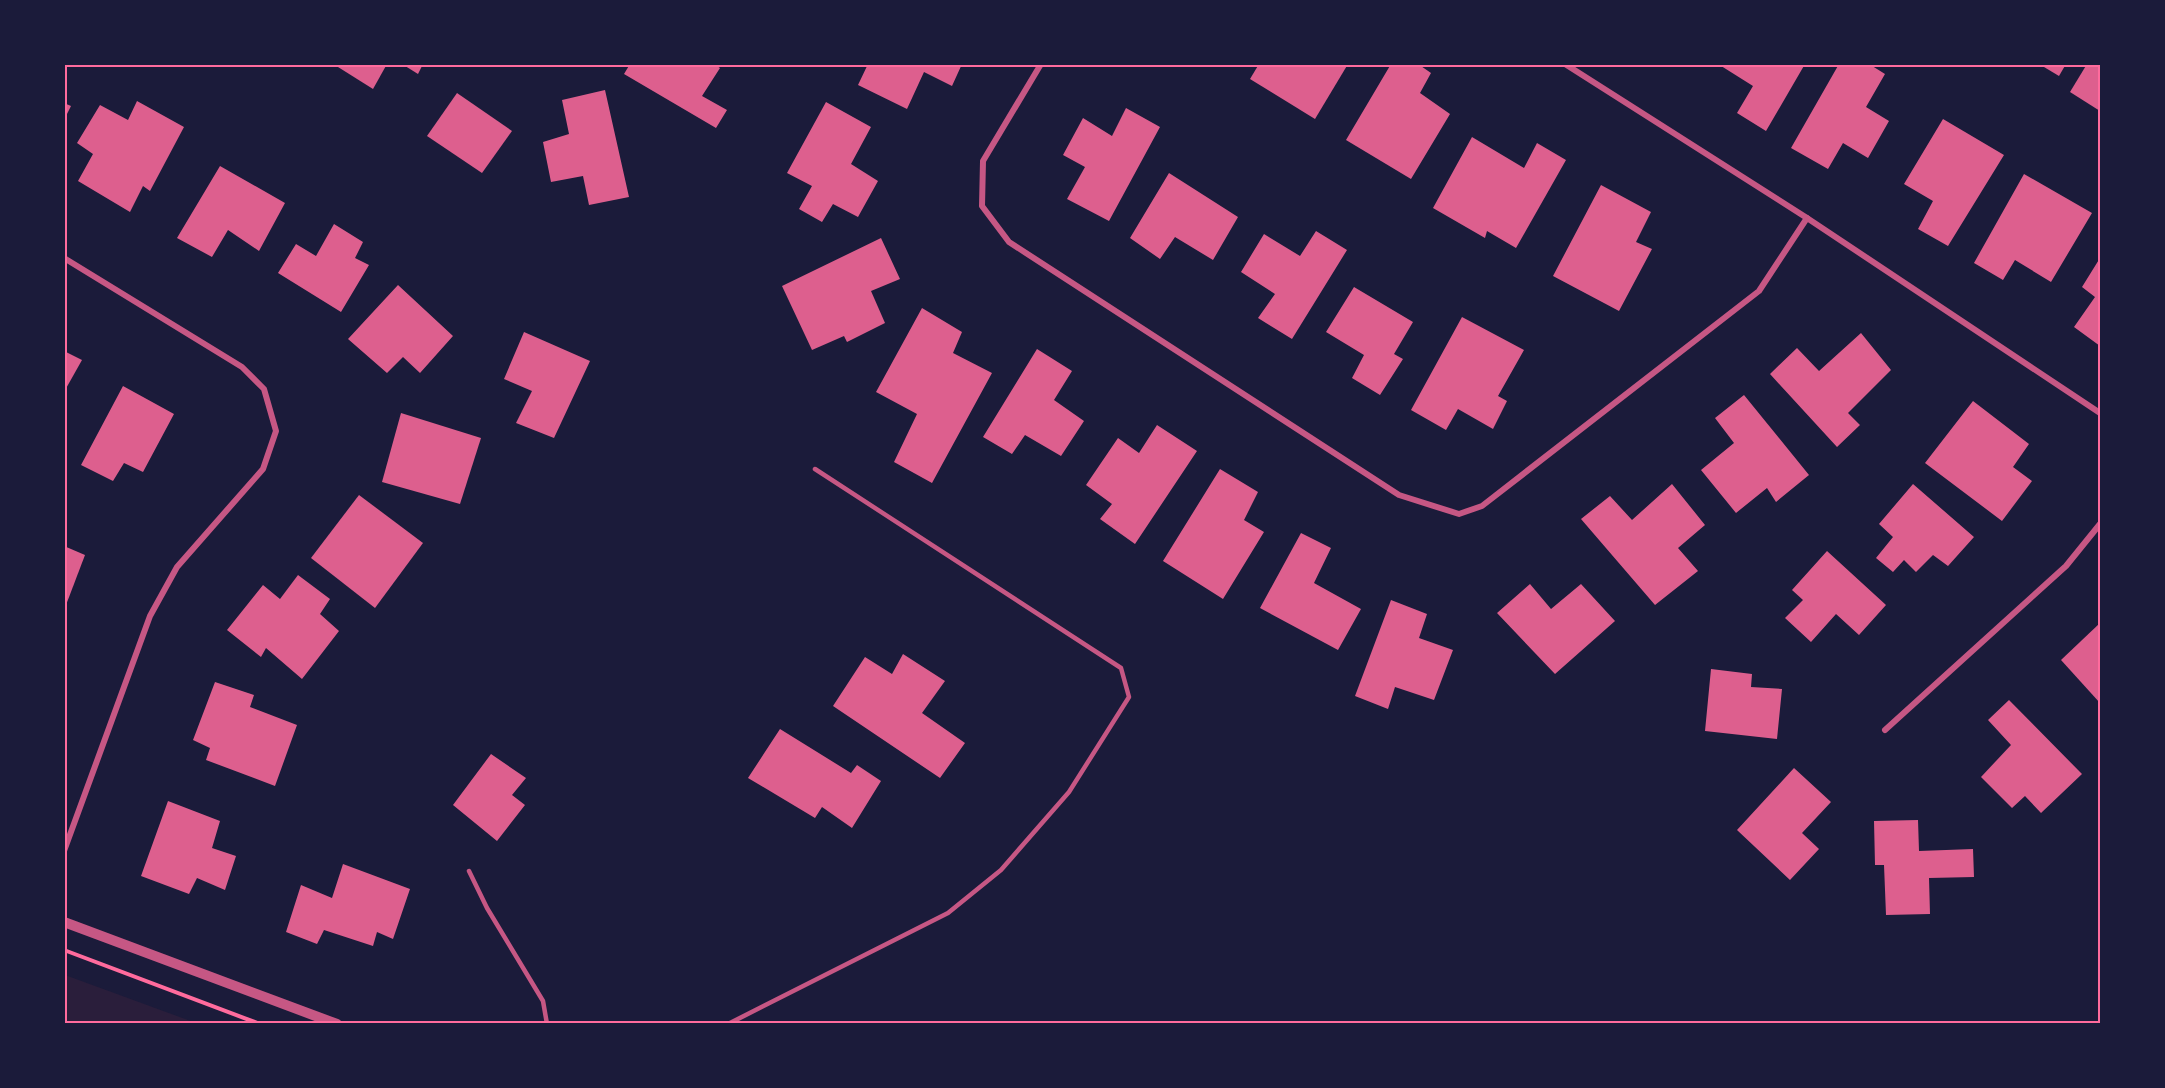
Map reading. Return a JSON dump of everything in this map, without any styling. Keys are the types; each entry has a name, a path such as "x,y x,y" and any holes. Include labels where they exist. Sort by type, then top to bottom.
{"street":[{"path":"1041,64 983,161 982,206 1009,242 1399,495 1459,514 1482,506 1759,291 1808,218"},
{"path":"1564,64 1808,218 2100,412"},
{"path":"64,258 242,367 264,389 276,431 263,469 177,567 150,616 64,851"},
{"path":"1885,730 2066,566 2100,524"},
{"path":"64,922 337,1023"}],"lane":[{"path":"728,1023 948,914 1001,870 1069,792 1129,697 1121,668 815,469"},
{"path":"469,871 487,908 543,1001 547,1023"}],"path":[{"path":"64,950 260,1023"}],"shaded area":[{"path":"65,975 196,1023 65,1023"}],"building":[{"path":"339,64 387,64 373,89 338,67"},
{"path":"402,64 423,64 418,74"},
{"path":"630,64 714,64 720,68 702,96 727,110 716,128 624,74"},
{"path":"868,64 962,64 952,86 924,72 907,109 858,85"},
{"path":"1259,64 1348,64 1315,119 1250,79"},
{"path":"1391,64 1418,64 1431,73 1420,93 1450,114 1411,179 1346,140"},
{"path":"1718,64 1805,64 1766,131 1737,113 1753,86"},
{"path":"1839,64 1869,64 1885,74 1866,107 1889,121 1868,158 1843,143 1828,169 1791,148"},
{"path":"2039,64 2066,64 2059,76"},
{"path":"2087,64 2100,64 2100,111 2070,92"},
{"path":"605,90 629,197 589,205 583,176 551,182 543,142 569,134 562,100"},
{"path":"457,93 512,131 482,173 427,136"},
{"path":"137,101 184,127 150,191 143,186 130,212 78,181 93,154 77,143 100,105 128,120"},
{"path":"826,102 871,127 851,164 878,181 858,217 833,204 822,222 799,209 812,186 787,173"},
{"path":"64,103 71,106 64,120"},
{"path":"1126,108 1160,127 1109,221 1067,199 1085,167 1063,155 1083,118 1112,136"},
{"path":"1943,119 2004,155 1948,246 1918,229 1933,201 1904,184"},
{"path":"1472,137 1524,168 1537,143 1566,160 1516,248 1487,231 1485,238 1433,208"},
{"path":"220,166 285,203 259,251 228,230 212,257 177,238"},
{"path":"1169,173 1238,217 1213,260 1175,237 1160,259 1130,238"},
{"path":"2024,174 2092,213 2051,282 2015,260 2003,280 1974,263"},
{"path":"1601,185 1651,212 1636,242 1652,249 1619,311 1553,276"},
{"path":"334,224 363,242 355,258 369,265 341,312 278,273 296,244 316,256"},
{"path":"1316,231 1347,250 1292,339 1258,318 1275,294 1241,272 1264,234 1300,256"},
{"path":"881,238 900,279 871,291 885,323 847,342 844,336 812,350 782,286"},
{"path":"2100,258 2100,346 2074,327 2095,297 2082,287"},
{"path":"398,285 453,336 420,373 403,357 387,373 348,339"},
{"path":"1354,287 1413,322 1394,354 1403,359 1380,395 1352,378 1364,355 1326,332"},
{"path":"922,308 962,332 953,353 992,373 932,483 894,462 917,414 876,392"},
{"path":"1462,317 1524,350 1498,396 1507,401 1493,429 1458,409 1446,430 1411,410"},
{"path":"524,332 590,361 554,438 516,423 532,391 504,379"},
{"path":"1861,333 1891,370 1848,413 1860,425 1837,447 1770,374 1797,348 1819,371"},
{"path":"1037,349 1072,371 1054,400 1084,421 1061,456 1025,435 1012,454 983,437"},
{"path":"64,351 82,360 64,392"},
{"path":"123,386 174,414 143,472 124,463 113,481 81,465"},
{"path":"1744,395 1809,475 1776,502 1767,488 1736,513 1701,470 1734,443 1715,418"},
{"path":"1973,401 2029,444 2013,467 2032,481 2002,521 1925,463"},
{"path":"401,413 481,438 460,504 382,482"},
{"path":"1157,425 1197,451 1135,544 1100,519 1112,504 1086,485 1118,438 1139,453"},
{"path":"1220,469 1258,492 1244,520 1264,532 1223,599 1163,561"},
{"path":"1672,484 1705,525 1678,548 1698,571 1655,605 1581,519 1610,496 1632,520"},
{"path":"1913,484 1974,537 1948,566 1933,555 1916,572 1904,560 1893,572 1876,558 1893,537 1879,524"},
{"path":"359,495 423,543 375,608 311,558"},
{"path":"1301,533 1331,548 1314,583 1361,609 1338,650 1260,608"},
{"path":"64,546 85,555 66,605 64,604"},
{"path":"1827,551 1886,605 1859,635 1836,614 1811,642 1785,618 1803,600 1792,590"},
{"path":"298,575 330,599 320,614 339,631 302,679 266,648 261,657 227,630 263,585 280,599"},
{"path":"1530,584 1551,609 1581,584 1615,621 1555,674 1497,613"},
{"path":"1391,600 1427,614 1419,638 1453,650 1434,700 1395,687 1388,709 1355,696"},
{"path":"2100,623 2100,703 2061,660"},
{"path":"903,654 945,681 922,713 965,743 940,778 833,706 865,657 892,674"},
{"path":"1711,669 1752,674 1751,687 1782,689 1777,739 1705,731"},
{"path":"215,682 254,695 250,707 297,725 275,786 206,760 210,748 193,740"},
{"path":"2009,700 2082,774 2041,813 2025,796 2012,808 1981,777 2011,745 1988,720"},
{"path":"780,729 851,773 857,765 881,781 852,828 822,807 815,818 748,778"},
{"path":"491,754 526,778 512,795 525,805 497,841 453,805"},
{"path":"1794,768 1831,802 1802,833 1819,849 1790,880 1737,830"},
{"path":"168,801 220,821 212,848 236,856 225,890 197,878 189,894 141,876"},
{"path":"1918,820 1919,851 1973,849 1974,877 1929,878 1930,914 1886,915 1884,865 1875,865 1874,821"},
{"path":"343,864 410,889 393,939 377,932 373,946 324,930 317,944 286,932 301,885 332,898"}]}
